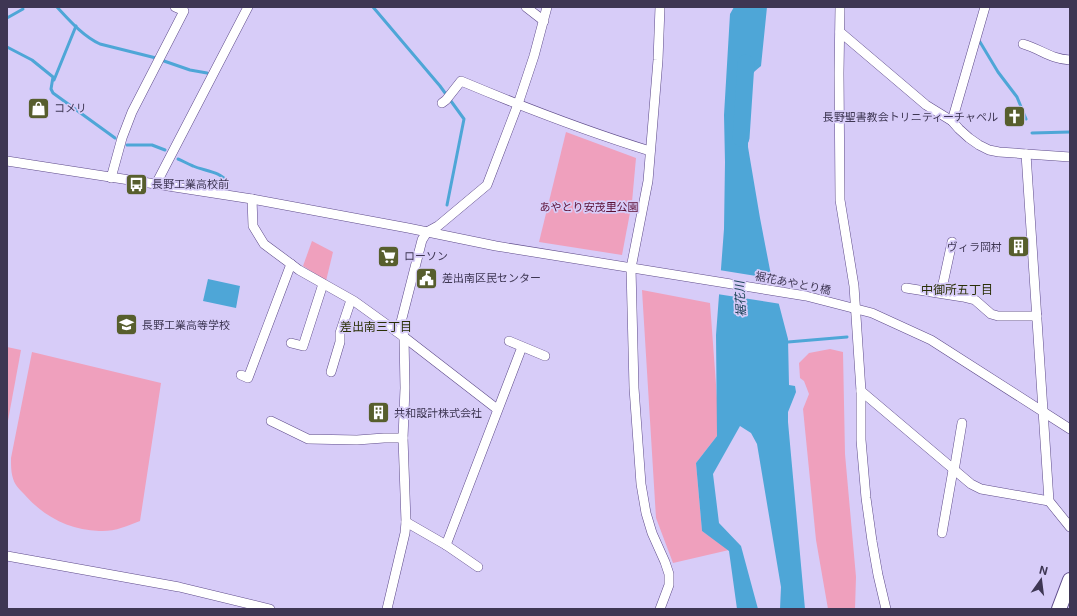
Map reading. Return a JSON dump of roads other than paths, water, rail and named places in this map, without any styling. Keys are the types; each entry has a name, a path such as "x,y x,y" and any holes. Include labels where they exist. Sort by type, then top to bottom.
{"highway":[{"path":"1059,609 1070,580"}],"street":[{"path":"111,178 122,138 132,112 185,9 175,7"},
{"path":"156,184 248,7"},
{"path":"526,7 544,21"},
{"path":"387,609 405,533 406,522 403,438 405,388 404,337 401,322 422,240 427,232 438,226 487,185 518,104 547,7"},
{"path":"660,7 658,60 648,181 636,269 634,388 641,484 646,513 652,533 669,574 669,585 660,609"},
{"path":"840,7 840,200 854,286 866,498 873,548 886,609"},
{"path":"952,121 985,7"},
{"path":"840,32 926,105 952,121 969,138 979,145 989,150 1070,157"},
{"path":"1023,44 1035,48 1052,58 1070,60"},
{"path":"446,100 461,81 604,137 650,151"},
{"path":"1026,154 1049,501 1070,527"},
{"name":"裾花あやとり橋","path":"7,162 252,199 496,246 784,292 846,306 872,313 931,340 1070,429"},
{"path":"252,199 253,226 264,244 299,270 351,300 404,337 497,409"},
{"path":"941,293 952,242"},
{"path":"248,378 291,264"},
{"path":"291,343 303,346 323,284"},
{"path":"906,288 975,300 991,314 998,316 1037,316"},
{"path":"331,372 340,342 340,333 351,300"},
{"path":"508,341 545,356"},
{"path":"446,545 522,346"},
{"path":"860,391 971,484 981,489 1049,501"},
{"path":"271,421 308,439 357,440 403,438"},
{"path":"942,533 962,423"},
{"path":"406,522 446,545 478,567"},
{"path":"7,556 180,587 270,609"}],"water":[{"path":"734,7 767,7 761,66 750,77 747,83 744,95 742,117 748,125 748,147 760,218 770,270 788,339 789,385 795,386 796,392 788,412 788,422 805,609 780,609 781,587 757,444 751,433 740,426 713,474 719,523 741,546 758,609 737,609 729,551 702,531 696,463 717,436 716,335 724,229 724,115 730,14"},
{"path":"208,279 240,286 236,308 203,301"}],"waterway":[{"path":"57,7 72,23 94,41 100,44 156,58"},
{"path":"373,7 440,86 464,119 447,205"},
{"path":"7,18 23,9"},
{"path":"54,80 76,26"},
{"path":"980,42 998,72 1017,97 1026,119"},
{"path":"7,47 32,60 53,77 51,89 53,93 115,138"},
{"path":"164,61 190,70 207,73"},
{"name":"裾花川","path":"741,138 746,63"},
{"path":"1032,133 1070,132"},
{"path":"127,145 152,145 165,150"},
{"path":"178,159 197,168 217,174 228,183"},
{"path":"788,342 847,337"}],"place":[{"name":"コメリ","path":"38,108"},
{"name":"長野聖書教会トリニティーチャペル","path":"1014,117"},
{"name":"長野工業高校前","path":"137,184"},
{"name":"ヴィラ岡村","path":"1018,247"},
{"name":"ローソン","path":"389,256"},
{"name":"差出南区民センター","path":"427,278"},
{"name":"長野工業高等学校","path":"126,325"},
{"name":"共和設計株式会社","path":"379,413"}],"district":[{"name":"中御所五丁目","path":"957,289"},
{"name":"差出南三丁目","path":"376,326"}],"park label":[{"name":"あやとり安茂里公園","path":"589,207"}]}
